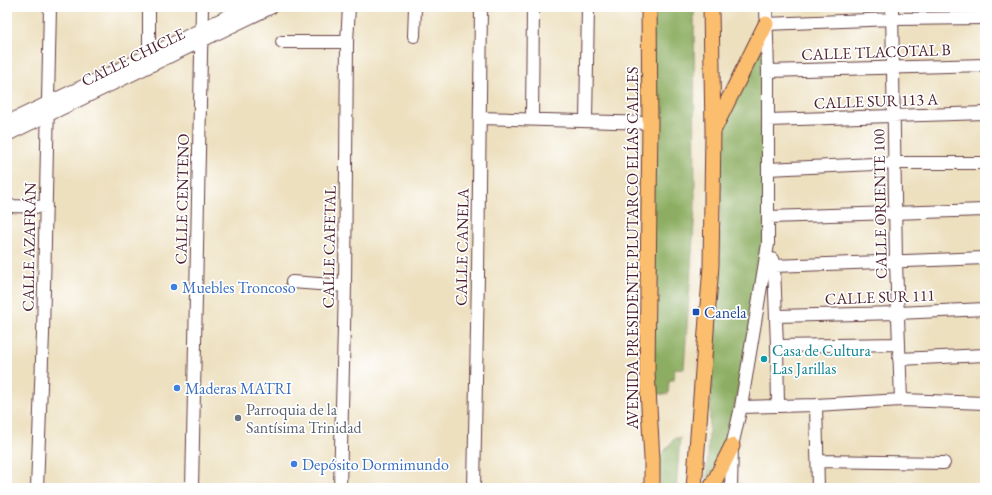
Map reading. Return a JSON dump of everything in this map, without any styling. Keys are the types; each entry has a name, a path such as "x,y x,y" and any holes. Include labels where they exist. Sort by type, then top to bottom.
{"main road":[{"name":"AVENIDA PRESIDENTE PLUTARCO ELÍAS CALLES","path":"649,7 650,123 647,372 652,459 652,488"},
{"path":"694,488 711,266 713,132 711,7"},
{"path":"713,132 766,24"},
{"path":"711,488 732,446"}],"street":[{"name":"CALLE AZAFRÁN","path":"37,488 46,207 50,7"},
{"path":"149,7 149,55"},
{"name":"CALLE CENTENO","path":"192,488 202,7"},
{"name":"CALLE CHICLE","path":"7,122 246,7"},
{"name":"CALLE CHICLE","path":"7,135 272,7"},
{"name":"CALLE CAFETAL","path":"340,488 345,286 347,42 349,7"},
{"path":"414,36 415,7"},
{"name":"CALLE CANELA","path":"474,488 481,7"},
{"path":"532,119 533,7"},
{"path":"586,120 588,7"},
{"path":"731,488 732,446 741,406 768,244 768,71 766,7"},
{"path":"766,24 892,13 985,18"},
{"name":"CALLE ORIENTE 100","path":"892,13 896,262 901,400"},
{"path":"282,42 347,42"},
{"name":"CALLE TLACOTAL B","path":"768,71 985,65"},
{"name":"CALLE SUR 113 A","path":"768,120 985,114"},
{"path":"480,118 650,123"},
{"path":"768,169 895,163 985,163"},
{"path":"7,206 46,207"},
{"path":"769,217 985,210"},
{"path":"768,244 774,266 778,346 778,405"},
{"path":"774,266 985,258"},
{"path":"292,282 345,286"},
{"name":"CALLE SUR 111","path":"776,316 985,309"},
{"path":"778,346 898,344"},
{"path":"899,359 985,355"},
{"path":"741,406 816,405 901,400 985,402"},
{"path":"816,405 818,488"},
{"path":"818,461 944,463"}],"green space":[{"path":"652,7 694,7 695,209 684,369 675,368 674,380 669,380 668,394 653,394"},
{"path":"765,43 765,245 729,437 706,484 720,236 721,125"},
{"path":"675,438 680,438 676,488 661,488 659,458"}],"place":[{"name":"Muebles Troncoso","path":"174,287"},
{"name":"Canela","path":"696,312"},
{"name":"Casa de Cultura Las Jarillas","path":"764,359"},
{"name":"Maderas MATRI","path":"177,388"},
{"name":"Parroquia de la Santísima Trinidad","path":"238,418"},
{"name":"Depósito Dormimundo","path":"294,464"}]}
